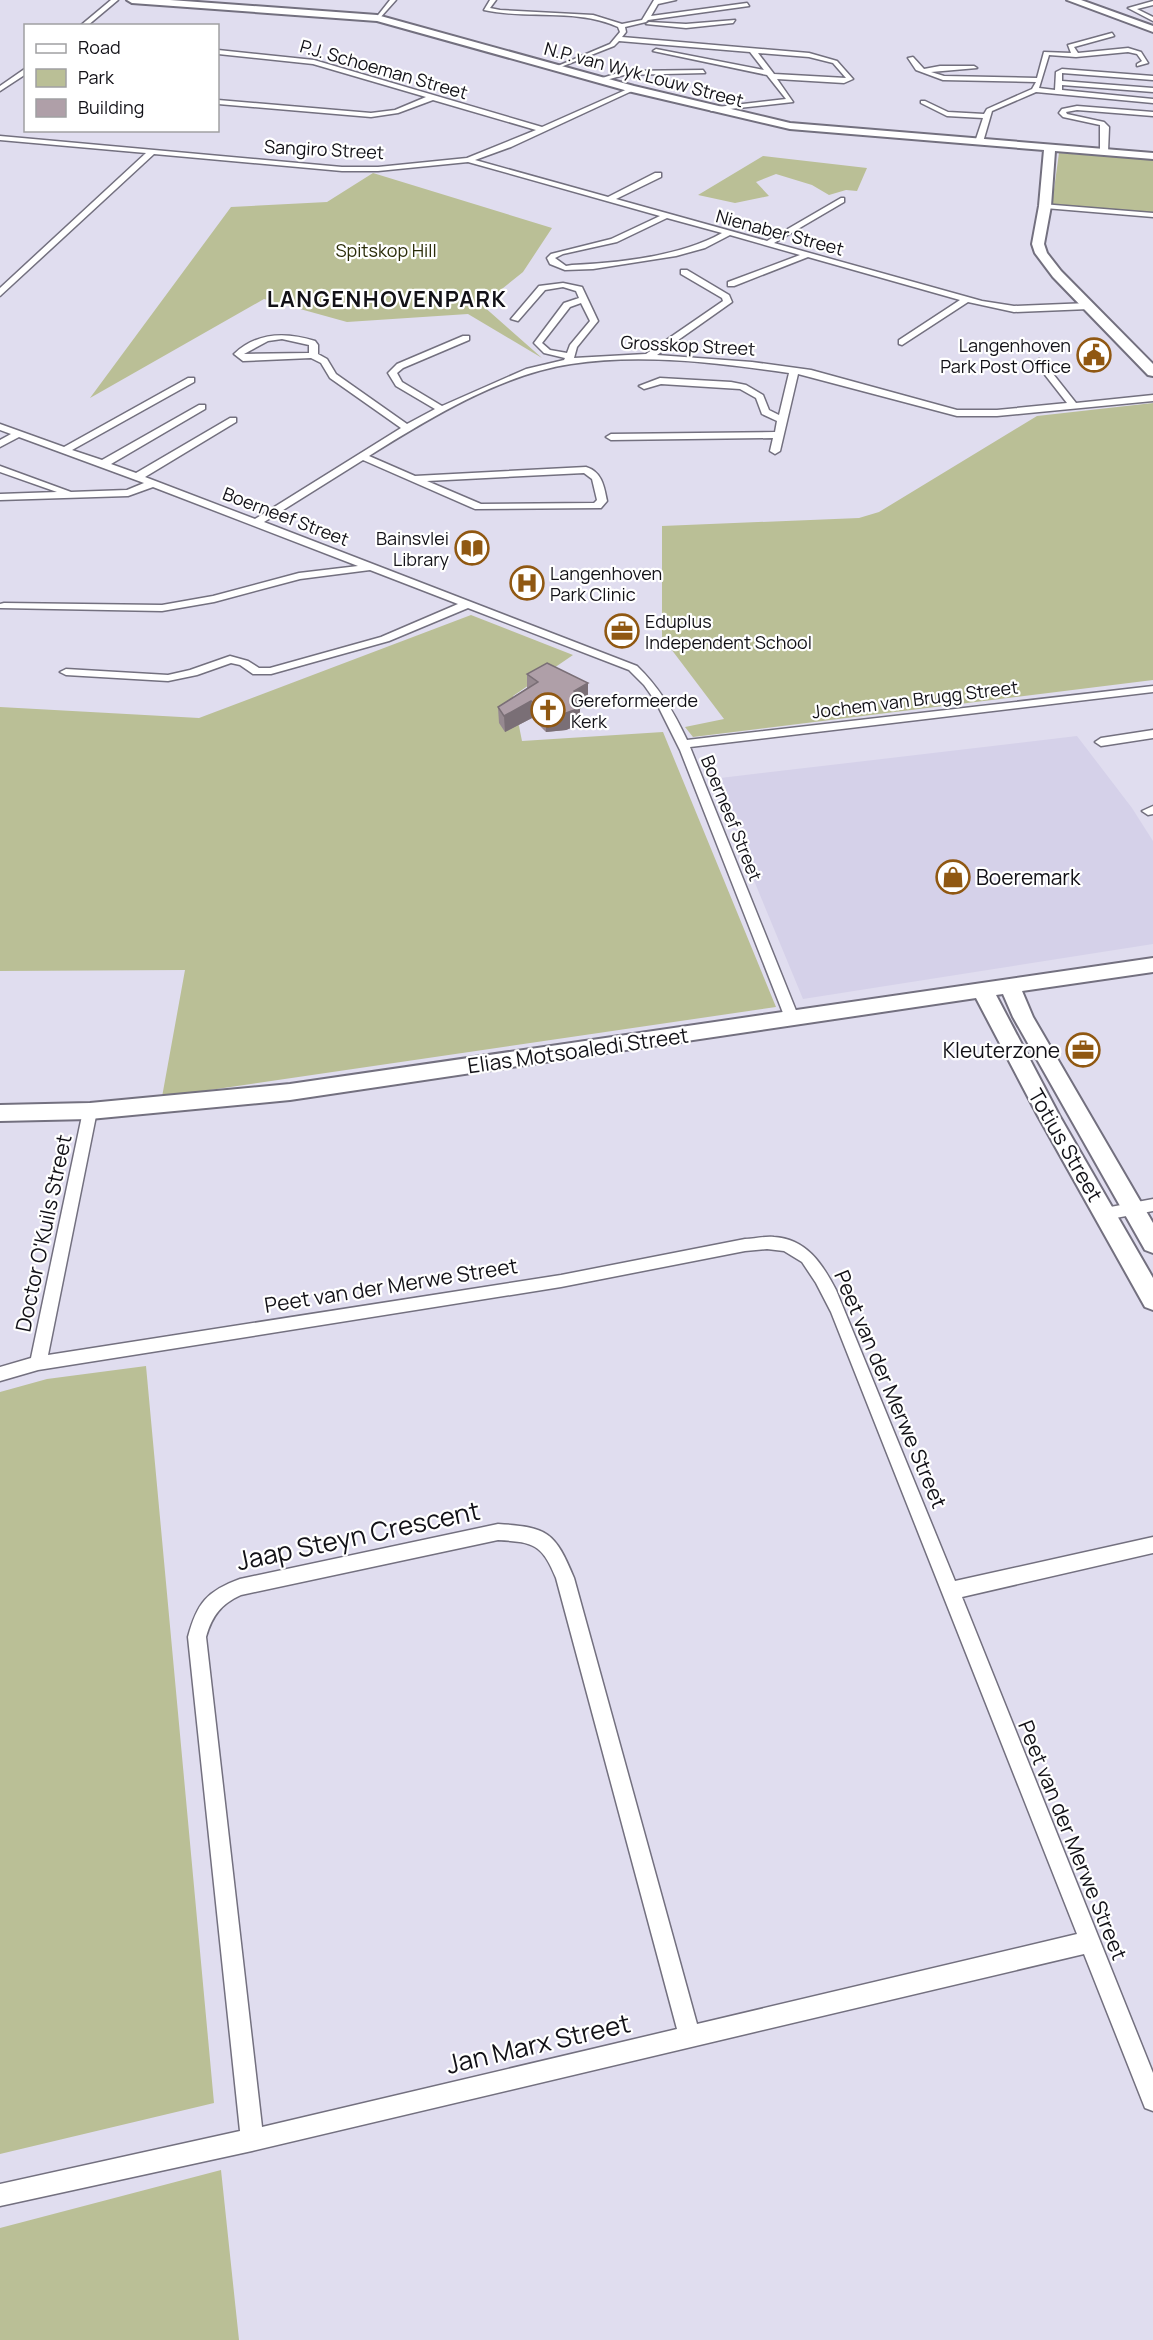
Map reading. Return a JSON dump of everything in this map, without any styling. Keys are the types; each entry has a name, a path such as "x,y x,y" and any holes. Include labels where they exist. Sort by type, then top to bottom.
{"street":[{"path":"85,24 115,0"},
{"name":"N.P. van Wyk Louw Street","path":"132,0 377,18 555,69 711,109 751,119 820,130 1153,156"},
{"path":"377,18 393,0"},
{"path":"493,0 486,9 593,18 621,26 638,24 686,26 733,21"},
{"path":"638,24 646,18 656,1 673,0"},
{"path":"1072,0 1153,29"},
{"path":"1153,3 1131,8 1153,19"},
{"path":"646,18 747,5"},
{"path":"613,22 636,15"},
{"path":"555,69 612,45 623,32 621,26"},
{"path":"1076,55 1070,46 1112,35"},
{"path":"618,39 826,58 837,63 850,79 844,81 769,74 648,50 643,47 642,42"},
{"path":"1035,90 1040,80 1046,53 1076,55 1134,50 1139,52 1146,62 1139,65"},
{"path":"711,109 732,105 789,102 790,99 753,51"},
{"name":"P.J. Schoeman Street","path":"219,52 303,59 540,129"},
{"path":"911,58 915,66 923,71 946,79 978,77 1040,80"},
{"path":"923,71 940,68 983,68"},
{"path":"3,86 24,70"},
{"path":"1058,93 1059,72 1062,71 1153,78"},
{"path":"599,80 624,73 703,72"},
{"path":"1131,76 1136,100"},
{"path":"1059,83 1153,90"},
{"path":"3,86 16,85"},
{"name":"Sangiro Street","path":"0,138 359,170 468,160 632,89"},
{"path":"979,142 987,116 993,106 1035,90 1153,101"},
{"path":"219,102 371,115 396,112 431,98"},
{"path":"923,102 942,113 987,116"},
{"path":"1104,152 1105,127 1102,123 1065,116 1062,113 1064,110 1077,108 1153,114"},
{"path":"1050,148 1045,206 1038,244 1041,253 1057,274 1153,372"},
{"path":"0,293 153,151"},
{"name":"Nienaber Street","path":"468,160 967,299 1014,309 1089,306"},
{"path":"607,200 658,175"},
{"path":"768,244 841,200"},
{"path":"1045,206 1153,215"},
{"path":"665,216 653,224 612,241 557,253 551,258 558,266 565,268 650,259 693,250 728,233"},
{"path":"731,284 807,255"},
{"path":"648,357 728,302 726,297 684,272"},
{"path":"515,319 538,290 546,286 574,286 585,299 594,321 568,359 543,350 538,343 567,305 585,299"},
{"path":"902,342 967,299"},
{"path":"313,355 314,345 312,343 280,335 267,338 238,354 243,358 313,355 324,361 333,376 407,428"},
{"path":"441,409 399,384 392,373 400,366 466,338"},
{"name":"Grosskop Street","path":"256,523 441,409 507,380 568,359 648,357 752,365 794,371 957,412 997,413 1153,398"},
{"path":"1039,362 1074,406"},
{"path":"776,451 794,371"},
{"path":"65,450 191,380"},
{"path":"644,386 660,381 743,387 760,397 765,412 782,420"},
{"path":"103,464 202,407"},
{"path":"137,477 234,420"},
{"name":"Boerneef Street","path":"0,427 153,483 633,668 651,685 682,744 792,1018"},
{"path":"0,444 18,434"},
{"path":"611,437 778,435"},
{"path":"362,456 414,479 481,507 585,507 597,506 602,501 597,478 585,470 414,479"},
{"path":"0,469 75,495"},
{"path":"0,483 14,474"},
{"path":"0,497 128,494 153,483"},
{"path":"4,606 162,608 214,600 299,576 369,567"},
{"path":"66,672 174,678 230,659 263,672 385,639 468,604"},
{"name":"Jochem van Brugg Street","path":"682,744 1153,689"},
{"path":"1101,742 1153,734"},
{"name":"Elias Motsoaledi Street","path":"0,1113 90,1112 290,1092 1153,965"},
{"path":"1023,1017 1026,996 1040,981"},
{"name":"Totius Street","path":"1009,985 1023,1017 1143,1207 1153,1244"},
{"name":"Totius Street","path":"982,989 1000,1027 1153,1300"},
{"path":"950,995 977,1006 1000,1027"},
{"name":"Doctor O'Kuils Street","path":"38,1363 90,1112"},
{"path":"1106,1214 1143,1207"},
{"name":"Peet van der Merwe Street","path":"0,1374 38,1363 561,1281 745,1245 775,1243 789,1246 804,1255 819,1271 839,1312 1153,2100"},
{"name":"Jaap Steyn Crescent","path":"252,2140 197,1637 202,1617 214,1601 225,1592 240,1587 498,1532 528,1534 543,1538 556,1554 565,1578 690,2036"},
{"path":"950,1591 1153,1545"},
{"name":"Jan Marx Street","path":"0,2194 252,2140 1089,1942"}],"shaded area":[{"name":"Boeremark","path":"1077,736 1132,808 1153,841 1153,944 803,999 712,779"}],"green space":[{"path":"1059,153 1153,160 1153,213 1052,204"},
{"path":"763,156 867,168 857,191 846,190 829,195 812,185 776,174 756,182 769,196 735,203 698,195"},
{"name":"Spitskop Hill","path":"373,173 552,228 523,272 482,305 542,358 468,314 347,322 264,299 90,398 231,207 327,202"},
{"path":"1153,403 1153,680 693,737 685,727 724,719 662,637 662,526 859,518 879,512 1037,416"},
{"path":"471,615 573,655 513,696 522,741 663,732 776,1007 162,1097 185,970 0,971 0,707 199,718"},
{"path":"146,1366 214,2103 0,2154 0,1392 47,1379"},
{"path":"221,2170 239,2340 0,2340 0,2228"}],"building":[{"path":"547,663 588,683 574,691 580,696 572,698 580,708 546,716 531,701 504,716 498,707 538,682 527,674"}],"place":[{"name":"Langenhoven Park Post Office","path":"1094,355"},
{"name":"Bainsvlei Library","path":"472,548"},
{"name":"Langenhoven Park Clinic","path":"527,583"},
{"name":"Eduplus Independent School","path":"622,631"},
{"name":"Gereformeerde Kerk","path":"548,710"},
{"name":"Boeremark","path":"953,877"},
{"name":"Kleuterzone","path":"1083,1050"}],"district":[{"name":"LANGENHOVENPARK","path":"387,299"}]}
